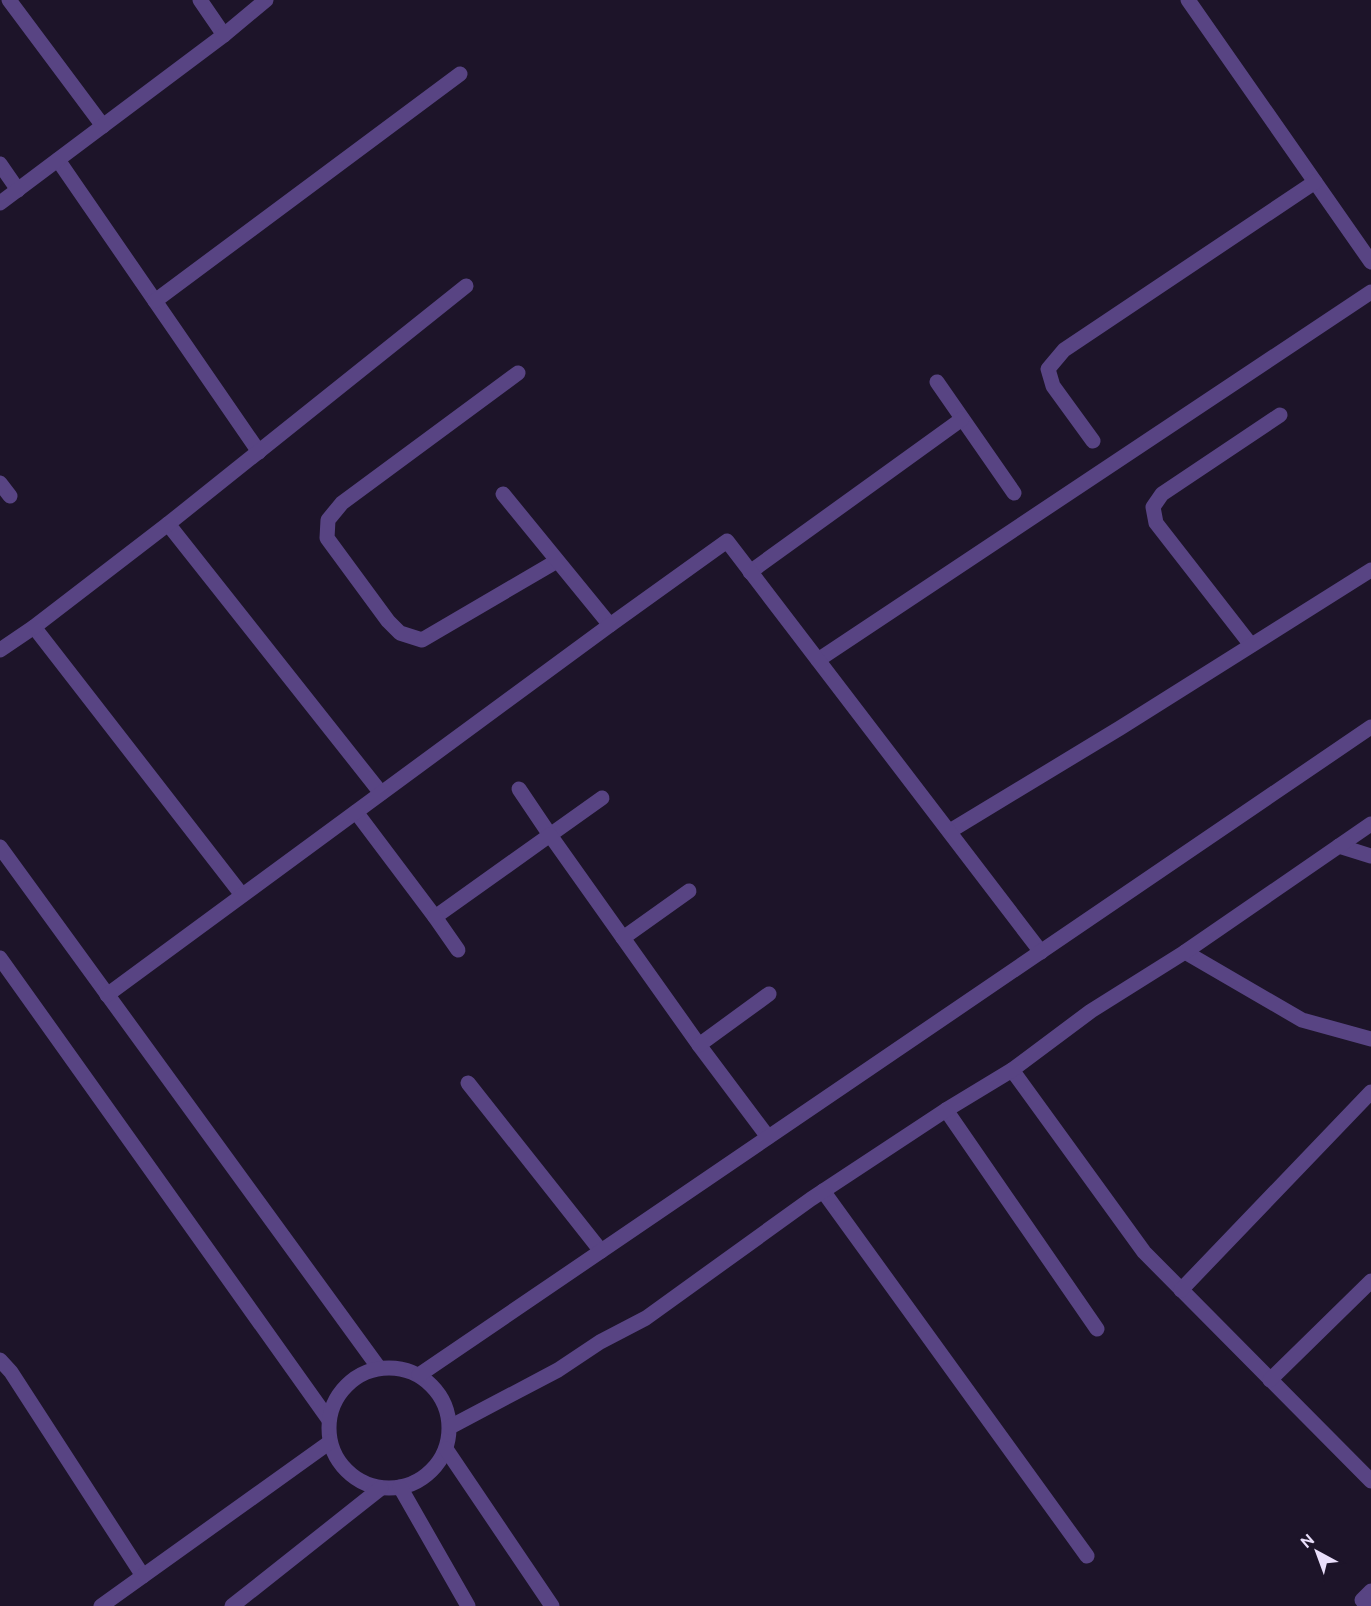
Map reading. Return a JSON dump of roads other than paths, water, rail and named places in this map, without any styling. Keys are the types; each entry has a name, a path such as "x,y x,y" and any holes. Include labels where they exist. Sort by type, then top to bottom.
{"street":[{"path":"9,0 103,126"},
{"path":"200,0 224,35"},
{"path":"0,203 224,35 266,0"},
{"path":"1188,0 1371,262"},
{"path":"155,302 460,74"},
{"path":"58,160 259,452"},
{"path":"0,164 18,190"},
{"path":"1093,441 1053,386 1048,369 1064,350 1315,182"},
{"path":"0,650 34,627 168,524 466,286"},
{"path":"818,660 1371,292"},
{"path":"518,373 342,503 328,520 327,538 388,621 400,633 422,640 557,561"},
{"path":"937,382 1014,493"},
{"path":"1251,645 1156,523 1153,507 1162,494 1280,415"},
{"path":"750,572 962,419"},
{"path":"0,483 10,496"},
{"path":"503,494 610,625"},
{"path":"168,524 381,793"},
{"path":"107,994 727,541 1041,952"},
{"path":"950,831 1120,728 1371,570"},
{"path":"34,627 242,895"},
{"path":"419,1375 1371,727"},
{"path":"519,789 699,1045 768,1137"},
{"path":"435,917 602,798"},
{"path":"356,812 458,950"},
{"path":"450,1427 558,1370 600,1342 646,1318 823,1191 946,1110 1012,1070 1091,1011 1185,952 1371,824"},
{"path":"1339,846 1371,856"},
{"path":"0,847 379,1368"},
{"path":"623,938 689,891"},
{"path":"1185,952 1302,1020 1371,1039"},
{"path":"0,958 329,1420"},
{"path":"699,1045 769,994"},
{"path":"1012,1070 1144,1252 1371,1481"},
{"path":"468,1083 601,1251"},
{"path":"1181,1290 1371,1092"},
{"path":"946,1110 1096,1329"},
{"path":"823,1191 1087,1556"},
{"path":"1270,1380 1371,1281"},
{"path":"0,1360 5,1376 143,1576"},
{"path":"379,1368 400,1368 419,1375 436,1388 446,1407 450,1427 446,1449 436,1466 419,1480 400,1488 381,1488 362,1482 347,1472 335,1456 330,1442 329,1420 334,1401 345,1386 361,1374 379,1368"},
{"path":"101,1606 330,1442"},
{"path":"446,1449 552,1606"},
{"path":"232,1606 381,1488"},
{"path":"400,1488 468,1606"},
{"path":"1367,1606 1362,1600 1371,1591"}]}
